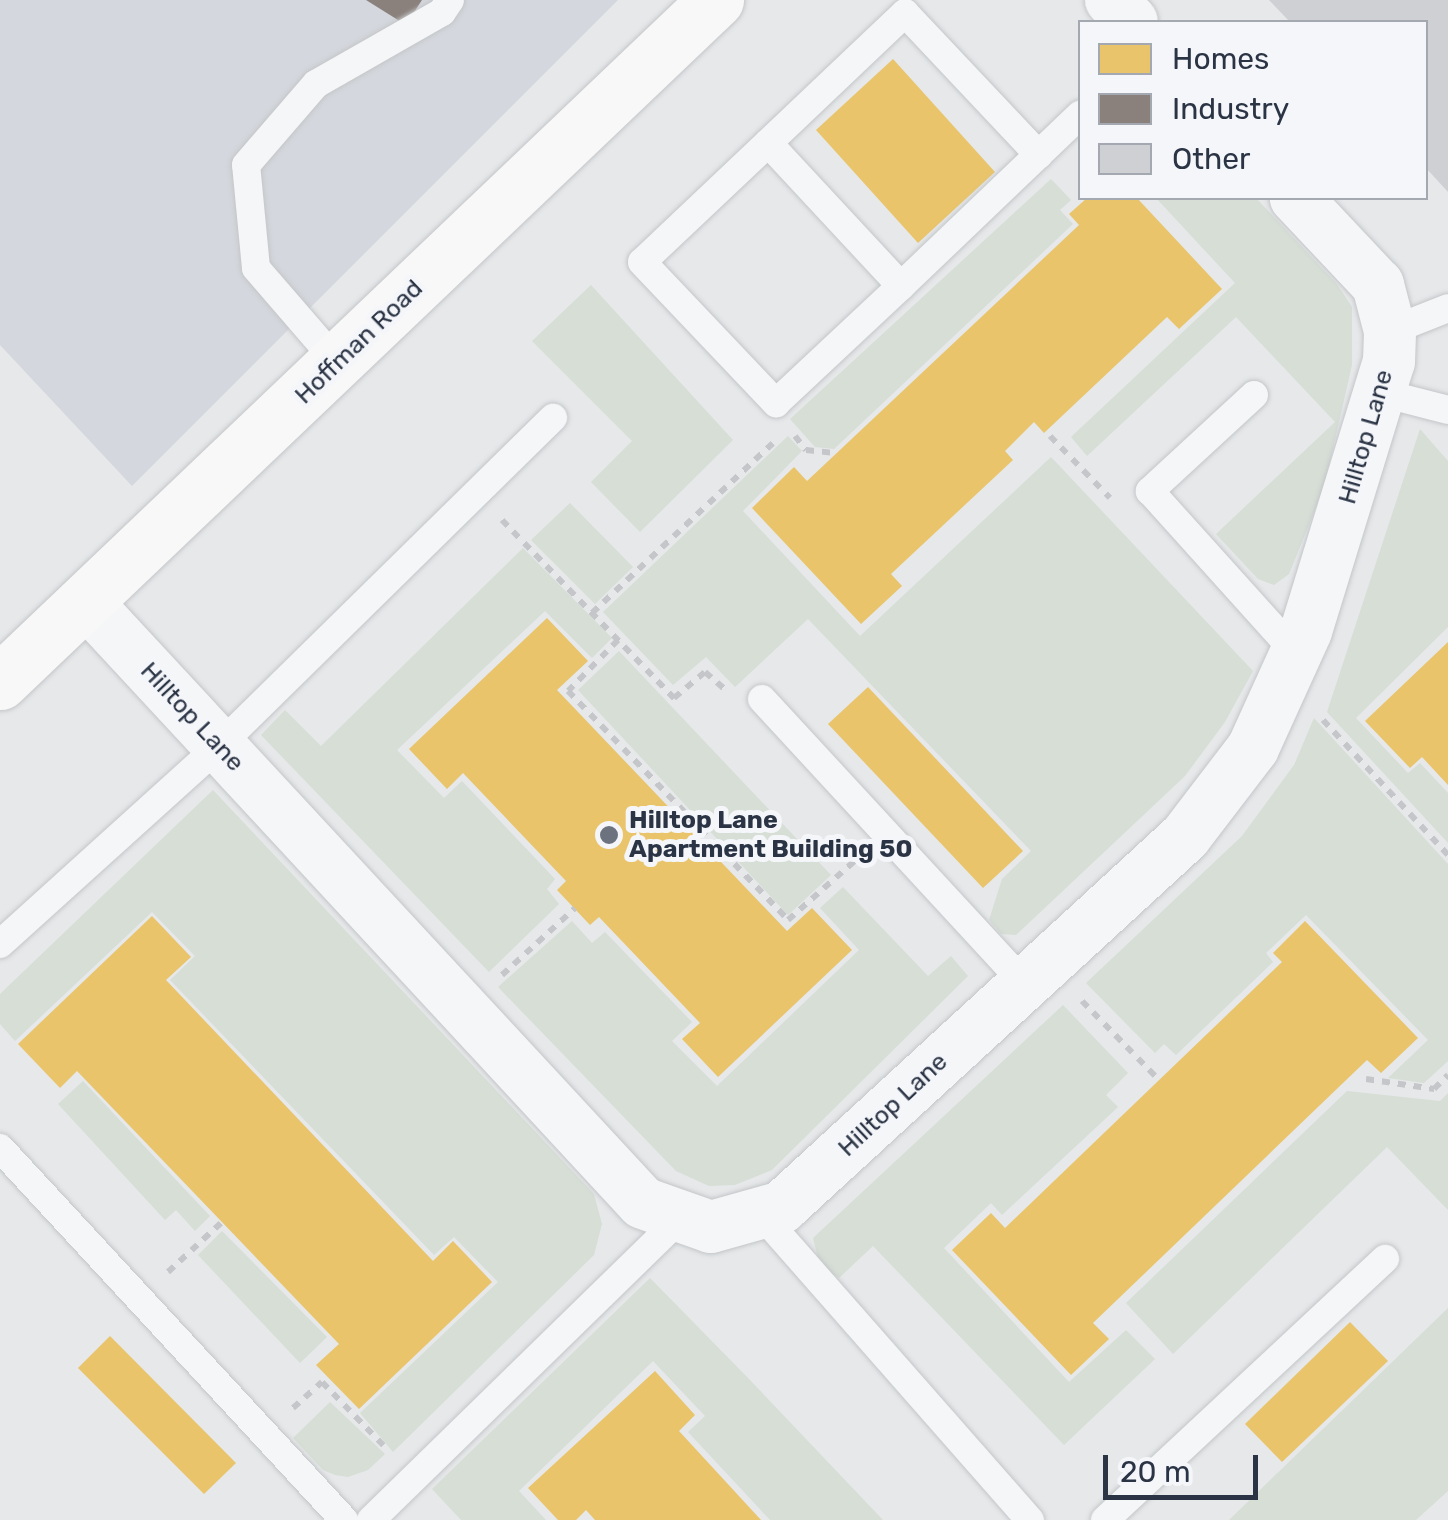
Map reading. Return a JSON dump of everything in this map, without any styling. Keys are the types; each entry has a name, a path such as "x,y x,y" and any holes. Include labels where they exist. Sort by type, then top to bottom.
{"main road":[{"name":"Hoffman Road","path":"0,682 716,0"}],"street":[{"path":"1111,0 1130,20"},
{"name":"Hilltop Lane","path":"86,602 643,1203 711,1227 782,1207 1185,837 1253,748 1290,666 1382,394 1390,331 1378,285 1298,200"}],"lane":[{"path":"337,362 256,268 246,165 316,84 442,12 450,0"},
{"path":"1038,155 904,13 642,262 776,403 900,286 1038,155 1078,117"},
{"path":"768,143 900,286"},
{"path":"1390,331 1448,308"},
{"path":"1382,394 1448,410"},
{"path":"1254,395 1150,491 1290,666"},
{"path":"0,944 220,745 553,418"},
{"path":"762,698 886,833 1036,974"},
{"path":"0,1148 344,1520"},
{"path":"760,1213 1030,1520"},
{"path":"371,1520 681,1217"},
{"path":"1105,1520 1385,1259"}],"path":[{"path":"788,428 806,450 836,454"},
{"path":"592,613 774,441"},
{"path":"476,494 674,698 705,672 720,689 762,698"},
{"path":"618,640 568,691 788,920 886,833"},
{"path":"1290,666 1448,855"},
{"path":"464,1009 574,908"},
{"path":"1036,974 1159,1080"},
{"path":"1366,1079 1434,1089 1448,1075"},
{"path":"140,1298 222,1222"},
{"path":"265,1434 322,1382 415,1479"}],"shaded area":[{"path":"0,0 618,0 132,486 0,345"},
{"path":"1051,179 1071,200 1060,210 1073,224 834,449 815,447 790,419"},
{"path":"1158,200 1258,200 1337,284 1352,307 1352,365 1324,488 1289,574 1274,585 1258,579 1216,534 1335,422 1236,317 1087,456 1071,437 1235,283"},
{"path":"591,285 733,440 640,532 591,482 632,441 532,341"},
{"path":"1420,429 1448,461 1448,627 1356,718 1408,773 1420,763 1448,793 1448,843 1327,712"},
{"path":"788,436 802,451 743,511 860,636 1051,457 1253,671 1225,722 1185,776 1016,935 1001,934 989,920 1002,879 1031,851 808,619 735,687 706,657 673,685 603,612"},
{"path":"570,503 633,567 595,604 531,540"},
{"path":"523,548 612,638 592,658 545,611 397,750 444,798 462,781 555,879 547,889 559,904 489,972 261,735 285,710 321,746"},
{"path":"619,651 831,875 788,915 578,690"},
{"path":"1314,718 1448,864 1448,1061 1424,1083 1388,1078 1428,1040 1306,915 1266,953 1273,962 1176,1055 1164,1044 1155,1053 1086,983 1242,836 1294,765"},
{"path":"213,790 594,1194 602,1224 594,1255 393,1452 360,1413 498,1282 454,1237 434,1255 170,980 195,956 152,912 15,1041 0,1024 0,994"},
{"path":"843,887 928,976 951,956 968,976 772,1170 735,1185 709,1186 676,1171 498,987 572,921 592,943 605,932 692,1022 672,1041 717,1086 859,950 820,908"},
{"path":"1063,1005 1128,1073 1106,1095 1118,1107 1002,1215 991,1203 944,1248 1069,1382 1126,1330 1155,1359 1064,1445 873,1246 839,1278 820,1267 813,1238"},
{"path":"83,1081 210,1216 195,1231 176,1210 165,1220 58,1104"},
{"path":"1347,1091 1440,1101 1448,1093 1448,1210 1387,1147 1173,1354 1126,1303"},
{"path":"222,1231 327,1337 300,1363 198,1255"},
{"path":"650,1278 883,1520 770,1520 688,1432 705,1416 653,1361 519,1491 546,1520 461,1520 432,1489"},
{"path":"1448,1308 1448,1491 1416,1520 1229,1520"},
{"path":"330,1402 385,1454 368,1470 348,1477 323,1470 293,1438"}],"building: Homes":[{"path":"893,59 995,172 918,243 816,130"},
{"path":"1085,200 1139,200 1222,289 1179,329 1167,317 1044,433 1034,422 1005,451 1013,460 891,574 902,586 861,624 752,508 794,467 807,481 1079,225 1069,214"},
{"name":"Hilltop Lane Apartment Building 50","path":"547,618 588,661 557,690 787,931 812,908 852,950 718,1077 682,1039 700,1023 599,917 590,925 557,890 566,881 463,773 447,789 409,749"},
{"path":"1448,642 1448,785 1422,757 1410,768 1365,721"},
{"path":"868,687 1023,851 983,888 828,724"},
{"path":"152,916 191,957 166,980 433,1261 453,1241 492,1282 359,1409 316,1365 339,1344 77,1071 60,1088 18,1044"},
{"path":"1305,921 1418,1038 1381,1073 1367,1060 1093,1323 1109,1339 1071,1375 952,1250 991,1213 1005,1228 1282,962 1273,953"},
{"path":"1350,1322 1388,1361 1282,1462 1245,1424"},
{"path":"110,1336 236,1463 204,1494 78,1368"},
{"path":"655,1371 695,1415 679,1431 761,1520 595,1520 586,1510 576,1520 558,1520 528,1488"}],"building: Industry":[{"path":"366,0 422,0 406,25"}],"building: Other":[{"path":"1269,0 1448,0 1448,192 1428,170 1428,20 1288,20"}],"place":[{"name":"Hilltop Lane Apartment Building 50","path":"609,835"}]}
